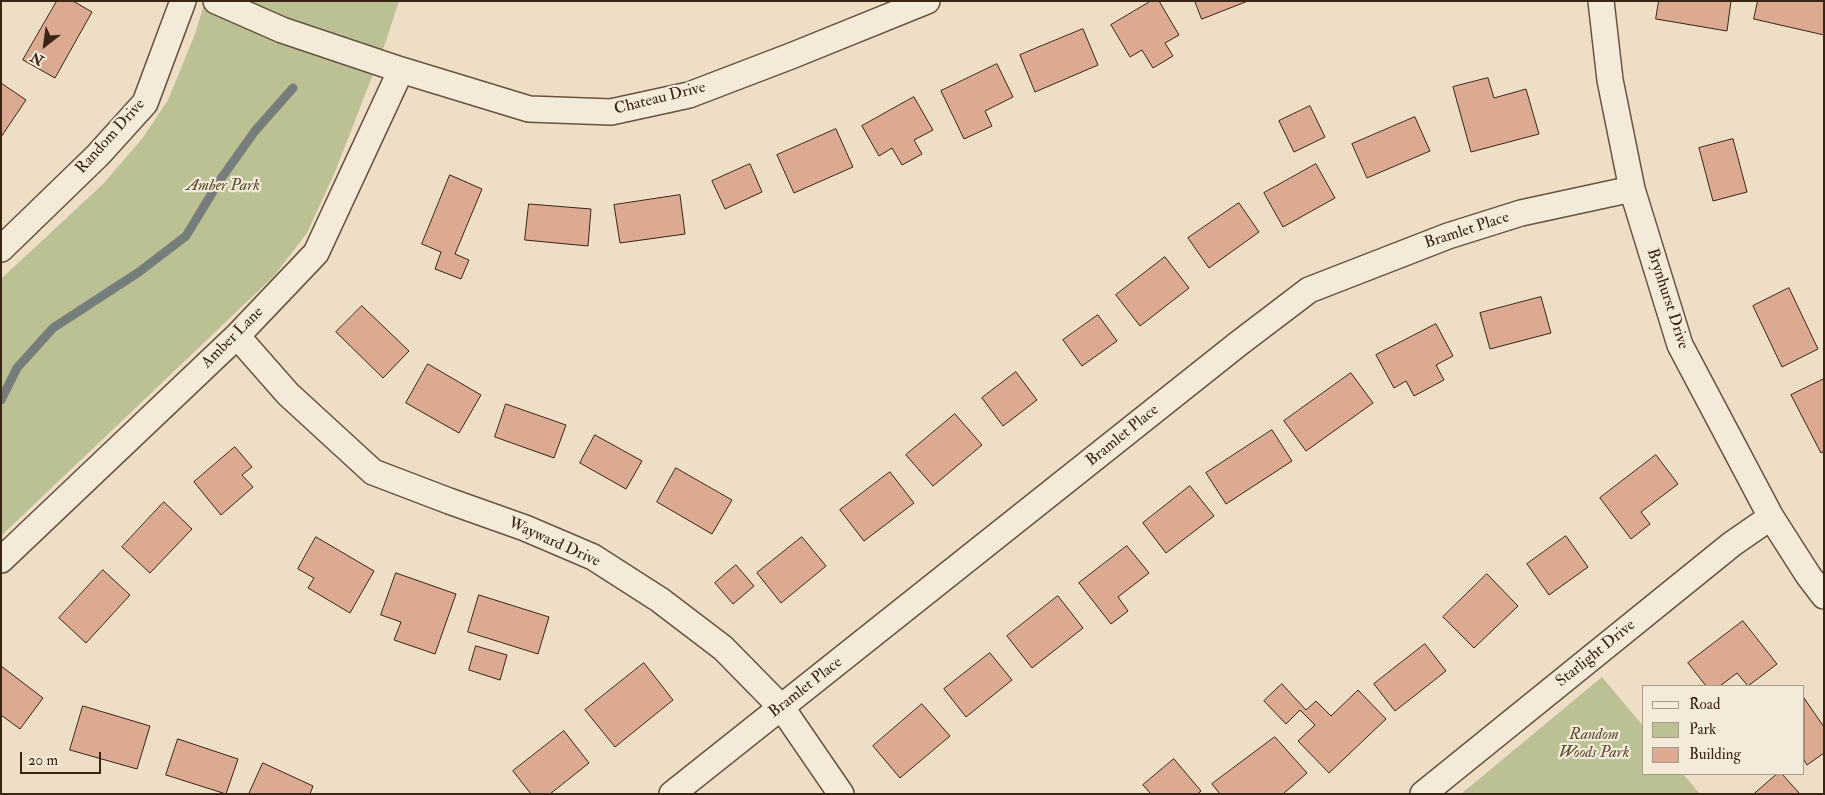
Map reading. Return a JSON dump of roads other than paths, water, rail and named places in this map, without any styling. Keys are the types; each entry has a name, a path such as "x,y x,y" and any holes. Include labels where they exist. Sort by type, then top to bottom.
{"street":[{"name":"Random Drive","path":"1,249 98,155 145,103 183,1"},
{"name":"Chateau Drive","path":"216,1 282,30 401,70 529,109 611,112 689,95 927,1"},
{"name":"Brynhurst Drive","path":"1601,1 1610,80 1632,189 1680,345 1771,517 1808,575 1824,596"},
{"name":"Amber Lane","path":"1,560 237,336 316,254 401,70"},
{"name":"Bramlet Place","path":"672,794 1222,356 1309,290 1448,236 1521,213 1632,189"},
{"name":"Wayward Drive","path":"237,336 288,394 373,472 524,528 593,558 660,600 723,648 782,708 840,794"},
{"name":"Starlight Drive","path":"1423,794 1732,544 1771,517"}],"waterway":[{"path":"1,400 17,368 53,328 139,272 186,236 220,180 255,131 293,88"}],"park label":[{"name":"Amber Park","path":"223,187"},
{"name":"Random Woods Park","path":"1594,745"}]}
